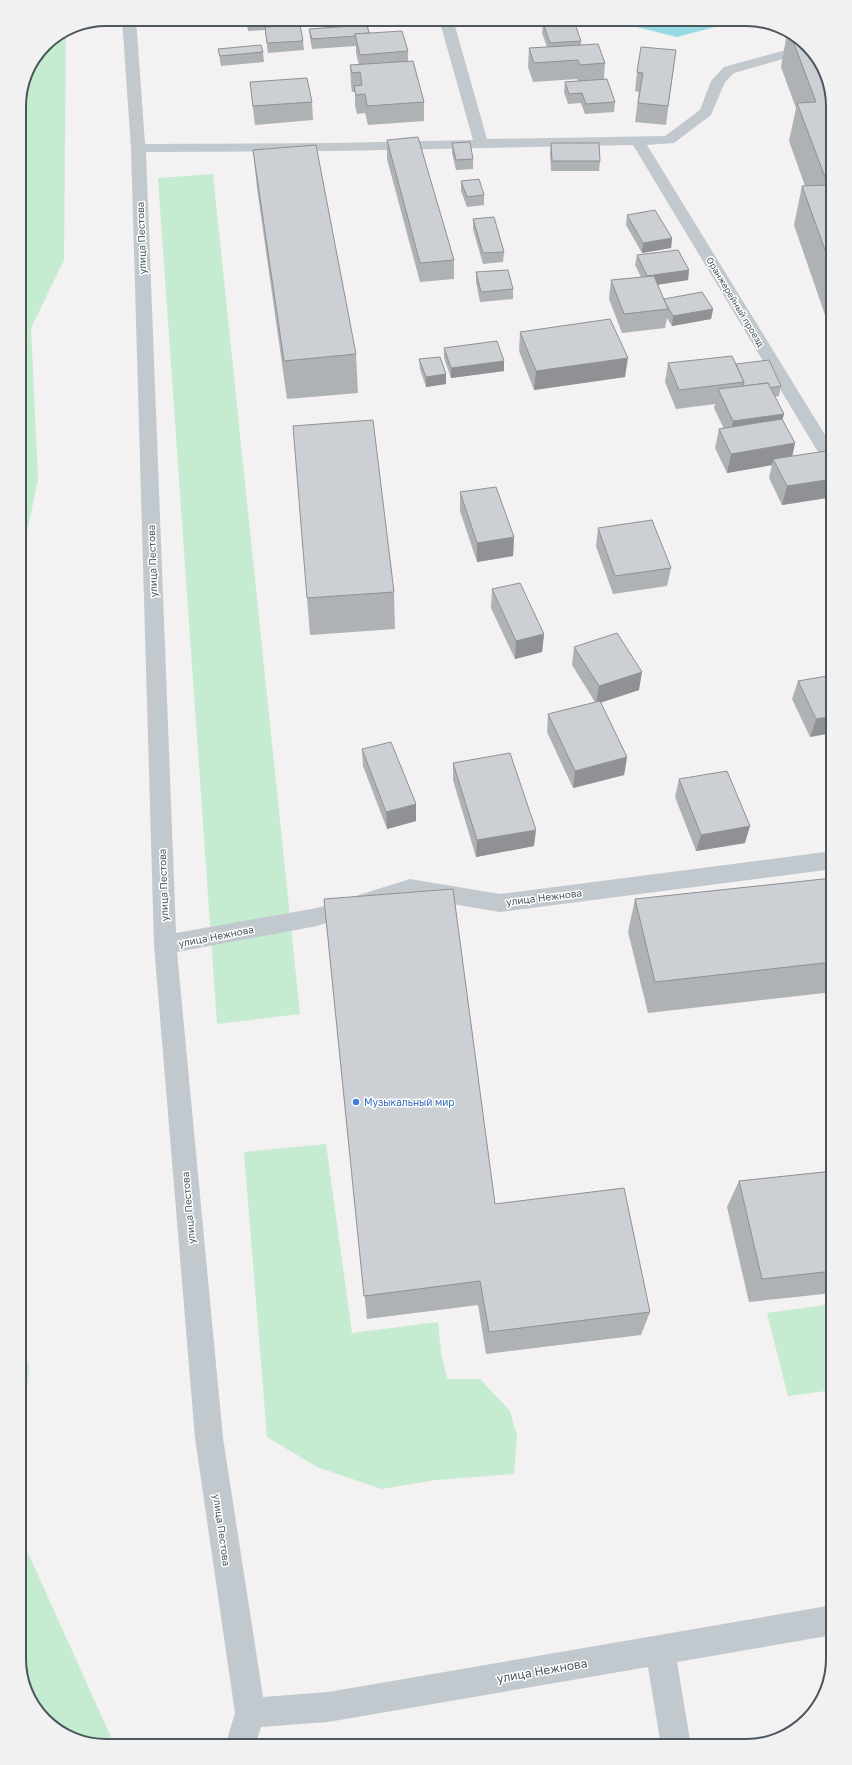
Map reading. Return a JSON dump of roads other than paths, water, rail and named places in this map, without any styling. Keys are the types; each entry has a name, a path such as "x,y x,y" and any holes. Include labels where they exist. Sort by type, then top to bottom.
{"street":[{"name":"улица Пестова","path":"129,26 138,148 165,945 209,1438 250,1713 242,1739"},
{"path":"448,26 481,143"},
{"path":"138,148 333,147 669,140 706,112 718,81 729,70 782,54 806,53"},
{"name":"Оранжерейный проезд","path":"637,140 826,451"},
{"name":"улица Нежнова","path":"165,945 317,917 410,888 500,903 826,861"},
{"name":"улица Нежнова","path":"250,1713 328,1708 826,1621"},
{"path":"660,1650 675,1739"}],"water":[{"path":"632,26 716,26 677,37"}],"place":[{"name":"Музыкальный мир","path":"356,1102"}]}
